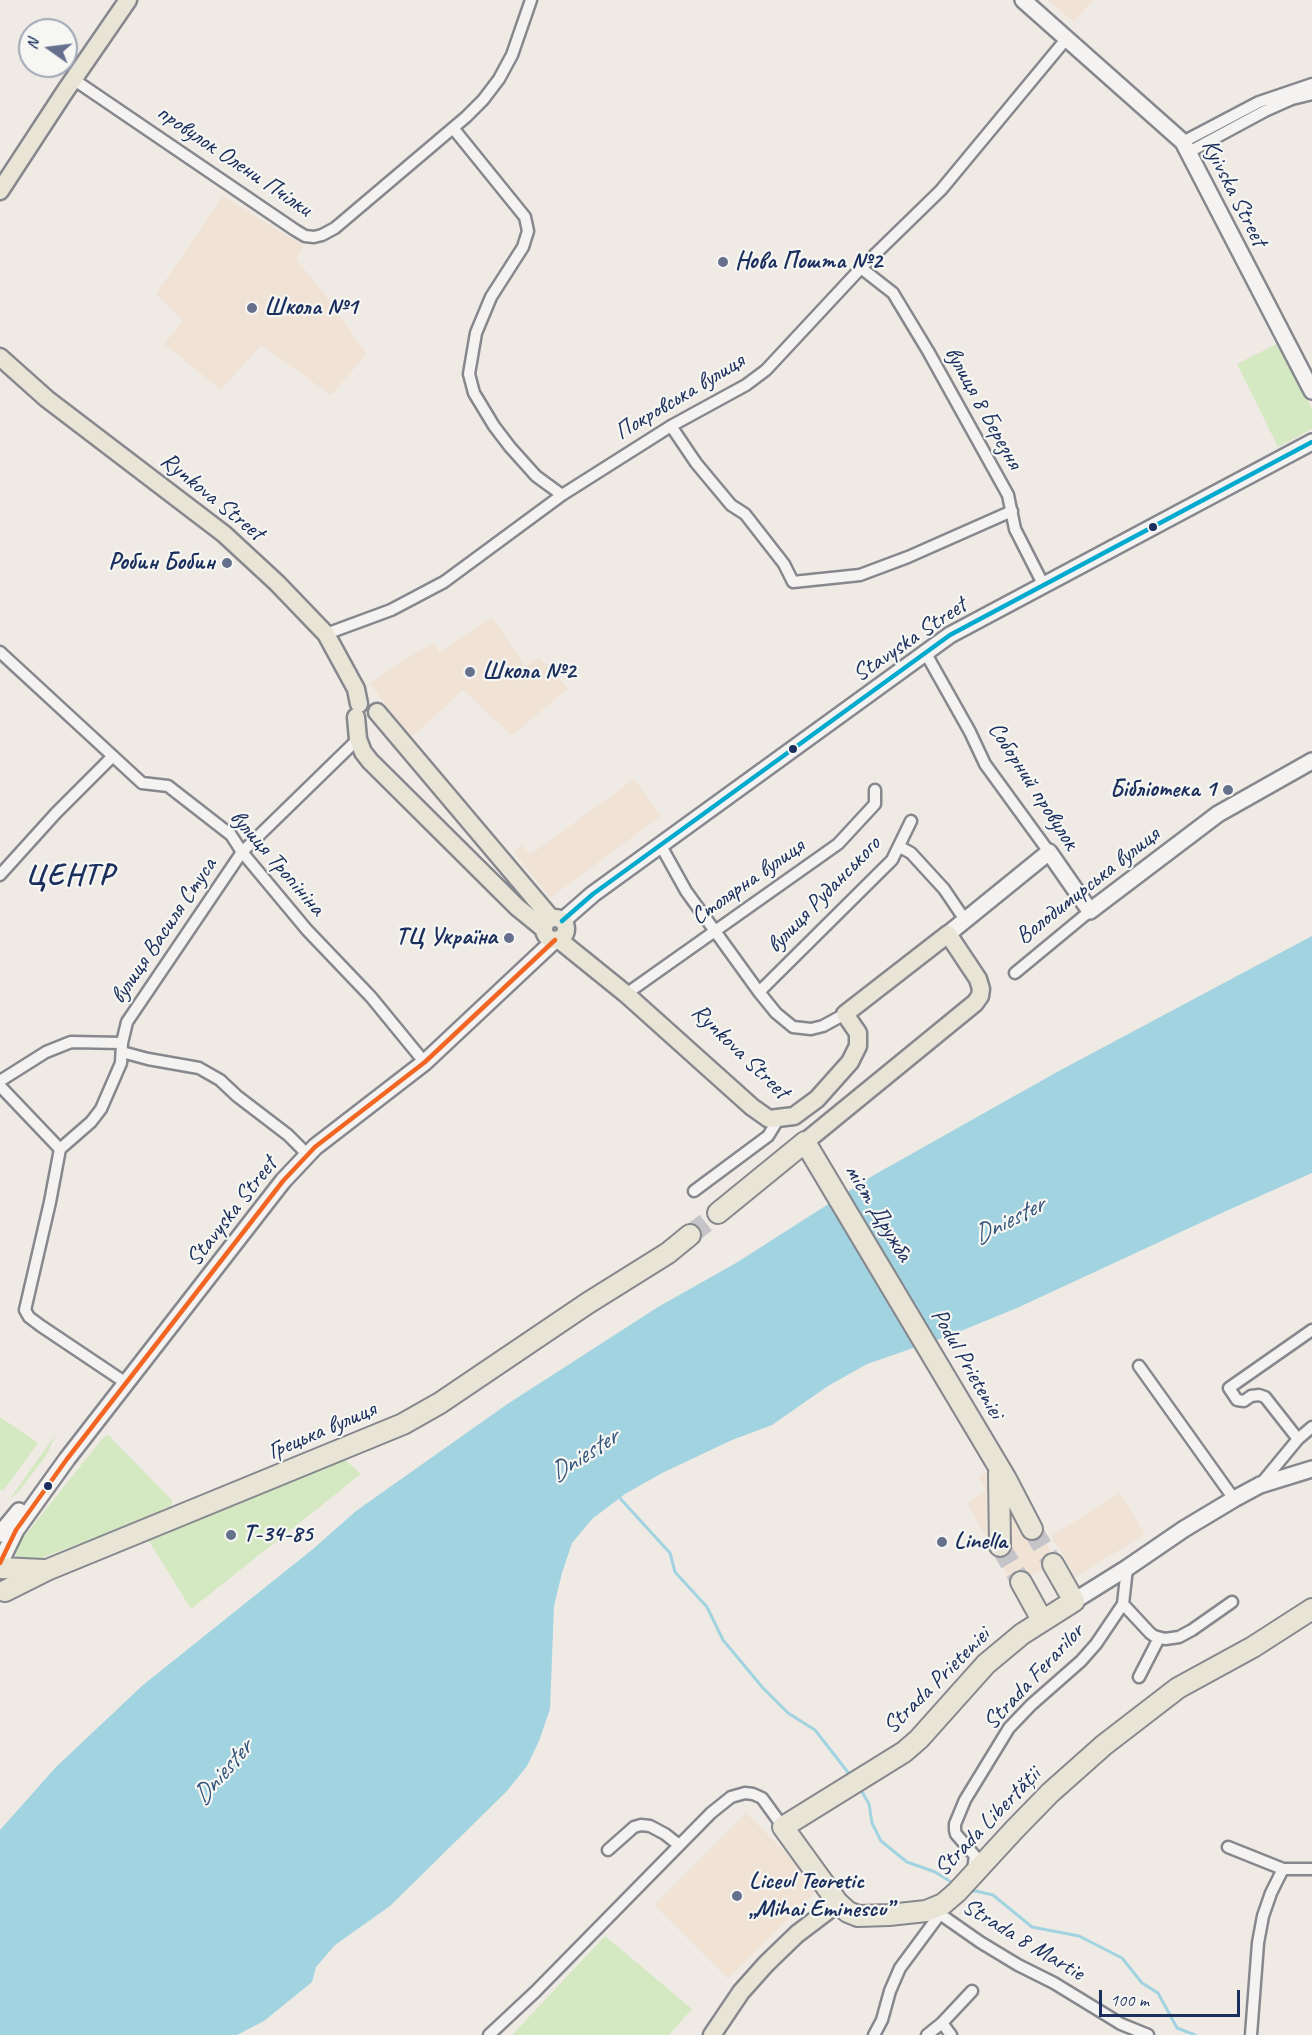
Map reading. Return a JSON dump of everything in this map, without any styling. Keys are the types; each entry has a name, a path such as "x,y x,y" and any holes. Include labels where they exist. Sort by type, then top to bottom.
{"highway":[{"name":"міст Дружба","path":"805,1142 890,1283"},
{"path":"718,1213 805,1142"},
{"name":"Грецька вулиця","path":"2,1593 47,1570 403,1424 440,1403 668,1253 690,1235"},
{"name":"Podul Prieteniei","path":"890,1283 1006,1479 1032,1528"},
{"path":"999,1470 1000,1546"},
{"path":"1053,1564 1074,1601"},
{"path":"0,1566 7,1580 2,1593"},
{"name":"Грецька вулиця","path":"0,1566 47,1570"},
{"path":"1020,1582 1042,1620"},
{"name":"Strada Prieteniei","path":"783,1827 912,1746 986,1665 1042,1620 1074,1601"},
{"name":"Strada Libertății","path":"838,1903 848,1912 858,1916 938,1911 1014,1830 1104,1745 1178,1688 1253,1647 1312,1609"},
{"path":"783,1827 838,1903"}],"main road":[{"path":"0,177 120,0"},
{"path":"0,191 128,0"},
{"name":"Kyivska Street","path":"1023,0 1186,147 1312,391"},
{"name":"Rynkova Street","path":"0,357 64,412 224,534 277,583 326,634 356,689 358,739 363,752 517,907 555,931 630,992 752,1107 769,1119 779,1118"},
{"name":"Stavyska Street","path":"0,1534 123,1381 280,1175 328,1128 422,1058 593,894 950,635 1312,442"},
{"name":"Rynkova Street","path":"357,711 369,702 374,706 376,712 555,931"},
{"name":"Володимирська вулиця","path":"1090,911 1218,814 1312,761"},
{"path":"779,1118 794,1116 817,1100 850,1062 858,1046 858,1033 845,1014 1048,852"},
{"name":"Соборний провулок","path":"1048,852 1090,911"},
{"name":"Stavyska Street","path":"305,1152 424,1062 555,931"},
{"path":"805,1142 975,1003 980,996 981,988 974,973 948,934"},
{"name":"Stavyska Street","path":"0,1566 23,1521 123,1381"},
{"path":"1260,1485 1312,1469"},
{"name":"Strada Prieteniei","path":"1074,1601 1184,1529 1260,1485"},
{"path":"712,2035 741,1992 766,1964 797,1934 838,1903"}],"street":[{"name":"провулок Олени Пчілки","path":"73,79 295,230 305,236 314,237 335,228 483,100 499,79 512,55 531,0"},
{"name":"Покровська вулиця","path":"326,634 391,610 444,582 562,495 671,426 746,385 766,369 861,268 941,190 1067,38"},
{"path":"1186,147 1260,107 1312,84"},
{"path":"1260,107 1312,94"},
{"path":"453,128 525,218 528,231 523,247 491,297 476,333 469,374 474,393 510,447 536,476 562,495"},
{"name":"вулиця 8 Березня","path":"861,268 893,293 933,361 1008,495 1015,529 1043,584"},
{"path":"671,426 696,463 731,505 745,514 784,564 793,582 860,575 908,557 1012,511"},
{"name":"вулиця Тропініна","path":"0,652 142,783 168,786 231,835 242,852 307,930 371,997 422,1058"},
{"name":"Соборний провулок","path":"925,652 970,732 985,764 1048,852"},
{"name":"вулиця Василя Стуса","path":"60,1149 91,1122 101,1109 121,1063 127,1022 242,852 358,739"},
{"path":"0,875 56,813 113,756"},
{"name":"Столярна вулиця","path":"630,992 838,844 875,804 875,790"},
{"name":"вулиця Руданського","path":"759,993 891,860 900,847 911,821"},
{"path":"661,846 686,891 759,993 776,1013 793,1027 811,1029 823,1026 845,1014"},
{"path":"900,847 911,853 944,889 965,920"},
{"name":"Володимирська вулиця","path":"1015,973 1090,911"},
{"path":"0,1080 46,1052 71,1042 122,1048 148,1059 199,1068 220,1080 305,1152"},
{"path":"0,1086 60,1149 25,1310 29,1317 41,1326 123,1381"},
{"path":"694,1191 768,1136 779,1118"},
{"path":"1298,1439 1265,1397 1259,1395 1251,1396 1244,1401 1237,1400 1229,1388 1312,1330"},
{"path":"1139,1366 1234,1499"},
{"name":"Strada Prieteniei","path":"1260,1485 1298,1439 1312,1427"},
{"name":"Strada Ferarilor","path":"971,1876 975,1856 956,1834 956,1824 965,1800 1009,1728 1031,1705 1081,1661 1096,1644 1123,1604 1127,1568"},
{"path":"1123,1604 1145,1628 1159,1638 1170,1638 1186,1634 1232,1602"},
{"path":"1139,1677 1159,1638"},
{"path":"489,2035 535,1992 711,1813 731,1797 745,1793 762,1798 783,1827"},
{"path":"608,1850 634,1827 641,1825 650,1826 679,1845"},
{"path":"1228,1847 1283,1869 1312,1869"},
{"path":"1251,2035 1258,1943 1263,1916 1283,1869"},
{"path":"874,2035 882,2020 890,1991 900,1968 938,1911"},
{"name":"Strada 8 Martie","path":"938,1911 990,1947 1121,2024 1148,2035"},
{"path":"927,2035 942,2023 972,1990"},
{"path":"942,2023 951,2035"},
{"path":"1121,2024 1125,2035"}],"shaded area":[{"path":"1048,0 1093,0 1074,22"},
{"name":"Школа №1","path":"223,196 304,246 296,259 323,292 367,354 331,395 261,345 221,390 164,344 183,321 156,294"},
{"name":"Школа №2","path":"492,617 525,666 539,657 568,688 512,736 463,690 411,738 370,684 400,662 433,643 440,652"},
{"path":"634,779 661,816 550,898 514,852 522,845 530,855"},
{"path":"1007,1457 1013,1466 1005,1472 1066,1578 1055,1585 1044,1569 1027,1578 1024,1605 967,1503 986,1490 978,1477 987,1472 989,1476 1006,1466 1002,1460"},
{"path":"1120,1493 1145,1534 1076,1577 1051,1536"},
{"name":"Liceul Teoretic „Mihai Eminescu”","path":"746,1813 820,1887 728,1979 654,1905"}],"green space":[{"path":"1279,343 1312,409 1312,429 1278,447 1237,364"},
{"path":"0,1417 38,1443 3,1491 0,1489"},
{"path":"56,1434 46,1456 19,1491 9,1500"},
{"path":"108,1435 172,1500 172,1504 97,1537 36,1560 21,1562 16,1557 19,1543 98,1444"},
{"path":"343,1458 361,1474 191,1609 149,1541"},
{"path":"605,1936 692,2009 669,2035 512,2035"}],"water":[{"name":"Dniester","path":"1312,936 1312,1173 1017,1308 951,1335 867,1364 828,1386 772,1425 732,1440 662,1473 625,1494 592,1519 572,1543 562,1573 554,1606 550,1709 527,1766 506,1792 390,1906 335,1945 316,1967 312,1982 264,2021 237,2035 0,2035 0,1830 56,1767 143,1685 313,1549 356,1511 506,1405 658,1307 736,1263 874,1175 1057,1072"}],"waterway":[{"path":"617,1495 670,1553 675,1572 707,1607 723,1640 763,1688 788,1713 815,1730 850,1775"},
{"path":"861,1790 869,1804 872,1823 881,1841 907,1862 935,1872 953,1883"},
{"path":"969,1891 993,1895 1032,1927 1079,1936 1122,1958 1142,1983 1158,1993 1177,2028 1195,2035"}],"tunnel":[{"path":"690,1235 718,1213"},
{"path":"1032,1529 1053,1564"},
{"path":"1000,1546 1021,1582"}],"transit line":[{"path":"562,921 593,894 950,635 1312,442"},
{"path":"0,1563 16,1530 67,1459 283,1181 315,1147 425,1062 555,940"}],"place":[{"name":"Нова Пошта №2","path":"723,262"},
{"name":"Школа №1","path":"252,308"},
{"name":"Робин Бобин","path":"227,563"},
{"name":"Школа №2","path":"470,672"},
{"name":"Бібліотека 1","path":"1228,790"},
{"name":"ТЦ Україна","path":"509,938"},
{"name":"Т-34-85","path":"231,1535"},
{"name":"Linella","path":"942,1542"},
{"name":"Liceul Teoretic „Mihai Eminescu”","path":"737,1896"}],"district":[{"name":"ЦЕНТР","path":"70,876"}]}
